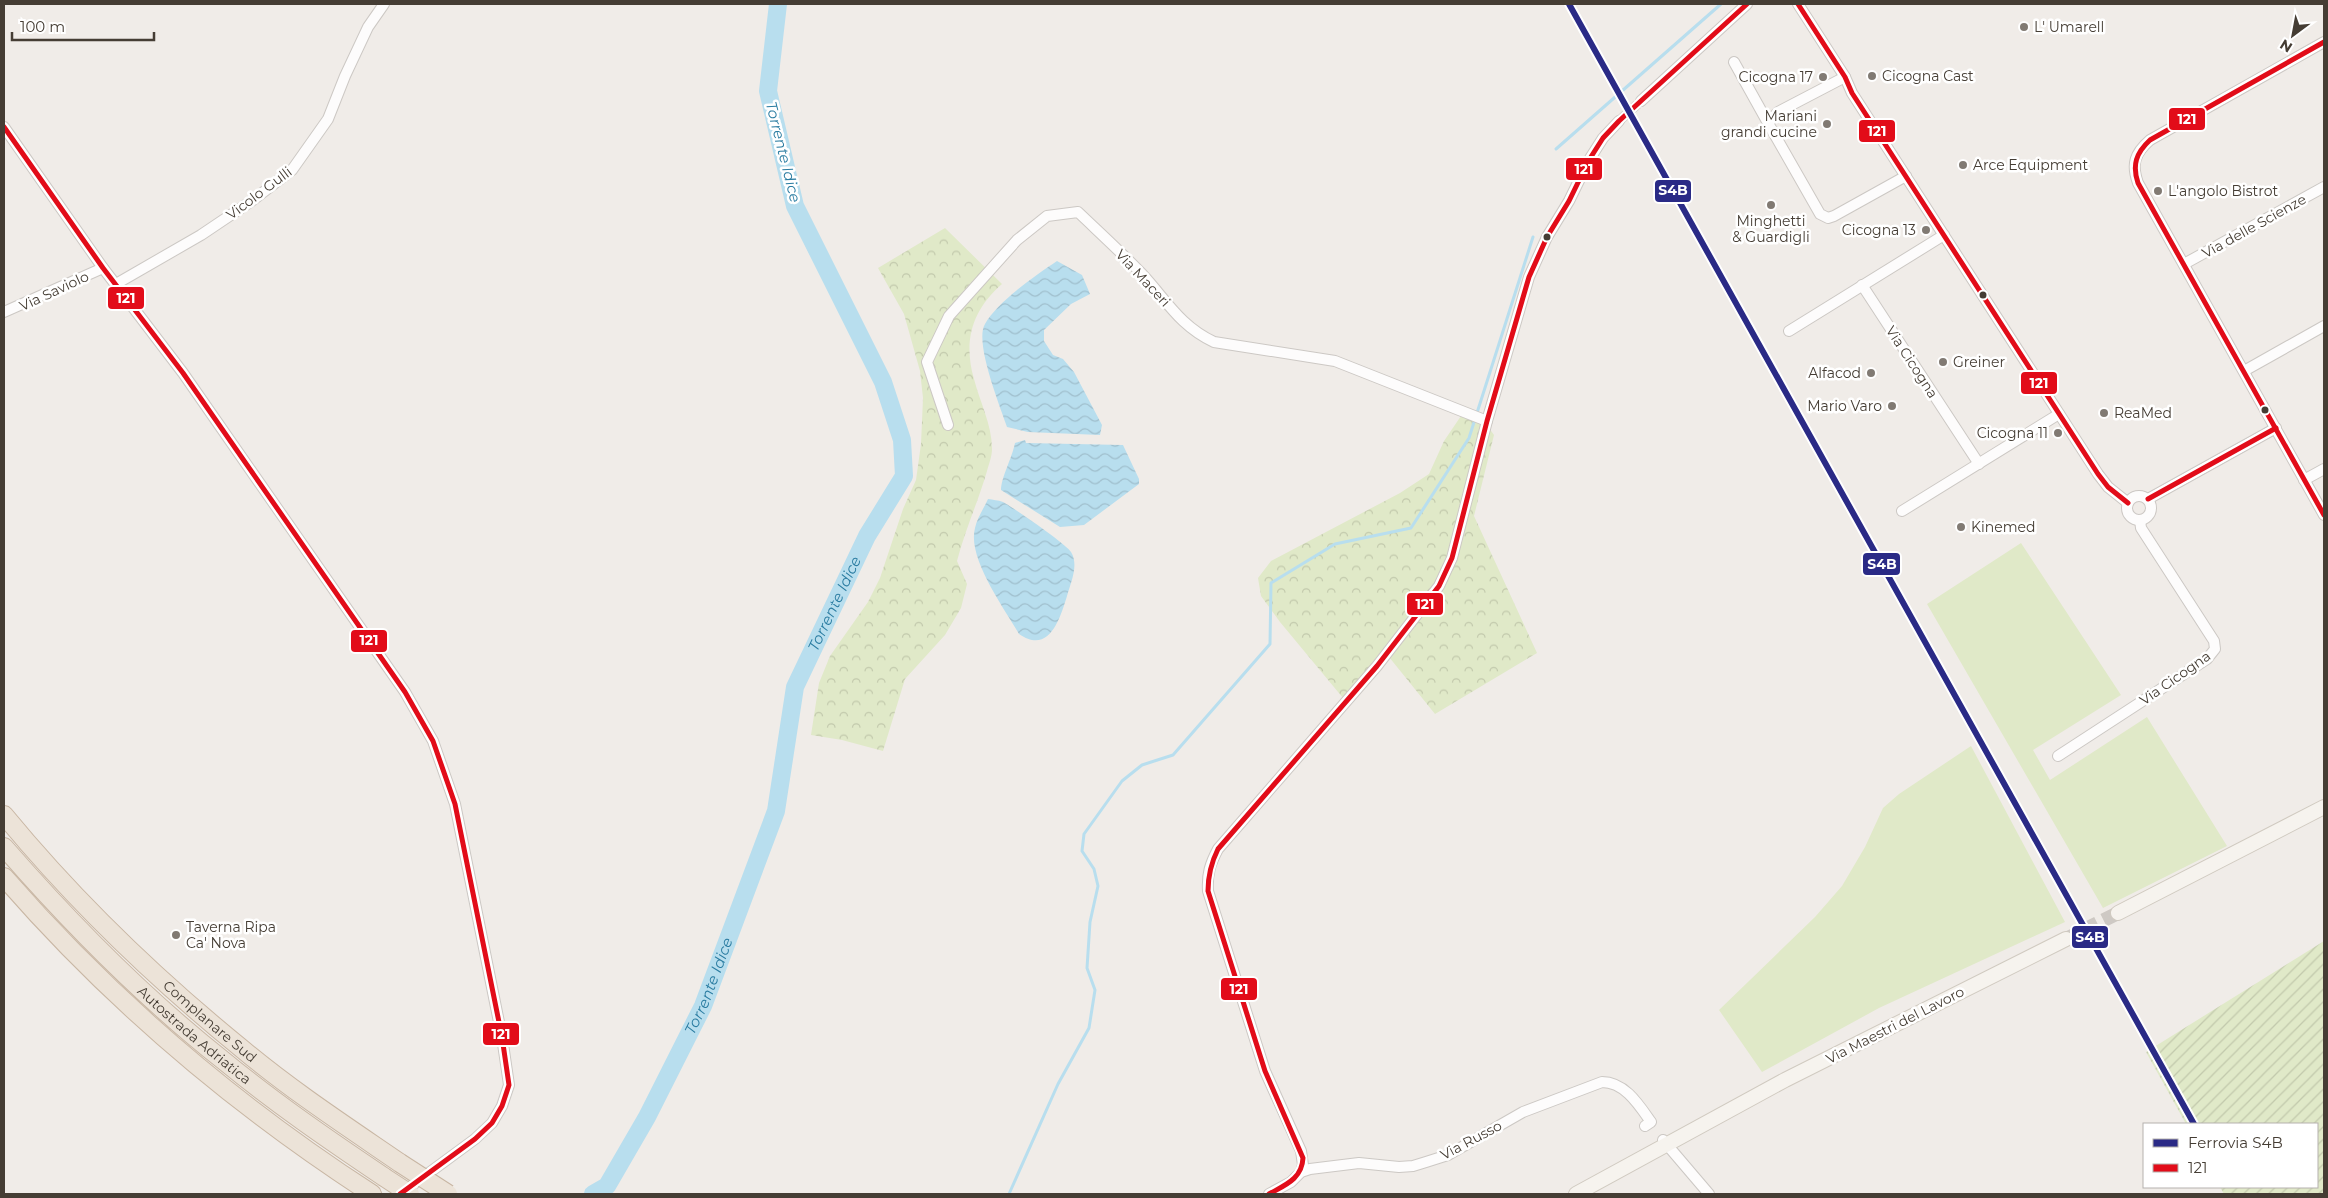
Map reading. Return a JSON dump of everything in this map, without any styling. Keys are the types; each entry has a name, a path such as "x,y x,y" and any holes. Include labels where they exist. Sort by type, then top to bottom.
{"highway":[{"name":"Complanare Sud","path":"4,815 89,909 191,1006 289,1086 448,1194"},
{"name":"Autostrada Adriatica","path":"4,847 70,920 172,1017 273,1100 410,1194"},
{"name":"Autostrada Adriatica","path":"4,877 94,972 177,1048 258,1114 367,1191"}],"street":[{"name":"Vicolo Gulli","path":"116,284 201,235 254,200 292,170 328,119 345,76 368,27 384,4"},
{"path":"1641,101 1747,4"},
{"name":"Via Cicogna","path":"1798,4 1845,77 1852,93 2108,487 2128,503 2129,514 2140,520 2141,528 2214,642 2215,649 2207,659 2058,756"},
{"path":"2324,42 2150,140 2138,152 2134,160 2138,183 2324,514"},
{"path":"1734,62 1820,214 1828,218 1906,176"},
{"path":"1768,124 1778,112 1845,77"},
{"path":"1302,1172 1301,1151 1265,1070 1208,891 1207,875 1218,849 1377,666 1439,586 1452,558 1480,419 1528,277 1547,237 1569,201 1589,160 1603,138 1619,121"},
{"path":"4,127 103,268 183,373 405,692 433,741 455,804 502,1038 509,1085 502,1106 492,1122 474,1139 400,1194"},
{"name":"Via delle Scienze","path":"2184,264 2324,187"},
{"name":"Via Maceri","path":"948,425 927,362 949,316 1017,240 1047,216 1078,212 1143,275 1179,317 1197,334 1214,342 1335,361 1480,419"},
{"path":"1789,331 1944,235"},
{"name":"Via Saviolo","path":"4,312 103,268"},
{"name":"Via Cicogna","path":"1862,285 1979,464"},
{"path":"2244,371 2324,326"},
{"path":"1902,511 2060,414"},
{"path":"2128,503 2138,496 2148,499 2276,428"},
{"path":"2304,480 2324,469"},
{"path":"2140,520 2147,517 2151,511 2148,499"},
{"path":"2118,913 2324,806"},
{"name":"Via Maestri del Lavoro","path":"1576,1194 1665,1142 2066,939"},
{"name":"Via Russo","path":"1269,1194 1291,1182 1302,1172 1359,1163 1399,1167 1420,1164 1448,1155 1523,1112 1602,1082 1615,1083 1630,1095 1651,1122 1645,1126"},
{"path":"1665,1142 1709,1194"}],"green space":[{"path":"945,228 1002,284 983,304 977,315 970,339 971,365 976,388 990,431 992,452 957,561 967,584 961,608 945,635 905,679 883,751 842,740 811,735 819,683 830,656 868,602 880,578 903,509 916,480 921,444 923,398 920,371 904,314 878,268"},
{"path":"1463,413 1482,418 1494,435 1474,516 1537,653 1435,714 1389,657 1348,704 1280,622 1261,596 1258,578 1271,561 1400,493 1429,474 1444,441"},
{"path":"2021,543 2121,695 2033,750 2050,780 2147,717 2227,846 2103,908 1927,604"},
{"path":"1971,746 2065,922 1879,1008 1762,1072 1719,1010 1815,917 1842,886 1865,847 1883,808 1899,794"},
{"path":"2324,941 2324,1194 2224,1194 2221,1188 2318,1188 2318,1123 2185,1123 2146,1052"}],"water":[{"path":"1057,261 1082,275 1090,294 1071,304 1044,330 1044,341 1053,355 1063,359 1074,372 1102,425 1100,435 1028,432 1007,427 985,359 982,333 985,324 998,307 1008,298"},
{"path":"1025,440 1026,443 1123,445 1139,479 1139,484 1084,525 1060,527 1001,490 1015,443"},
{"path":"988,499 1003,502 1050,534 1071,552 1074,562 1074,574 1057,624 1046,637 1038,640 1029,639 1019,634 981,568 976,554 975,528"}],"waterway":[{"name":"Torrente Idice","path":"593,1194 607,1186 647,1117 703,1006 776,811 795,687 867,536 904,476 902,440 883,382 795,206 768,91 778,4"},
{"path":"1556,149 1721,4"},
{"path":"1009,1194 1058,1084 1089,1028 1095,990 1087,968 1090,922 1098,886 1094,869 1082,851 1084,834 1122,781 1142,765 1173,755 1270,644 1271,583 1335,544 1411,528 1469,438 1533,237"}],"tunnel":[{"path":"1619,121 1641,101"},
{"path":"2066,939 2118,913"}],"rail line":[{"name":"S4B","path":"1569,4 2193,1123"}],"transit line":[{"name":"121","path":"1269,1194 1287,1184 1296,1176 1300,1171 1303,1158 1265,1071 1208,891 1209,874 1213,859 1218,849 1377,666 1439,586 1452,558 1487,421 1529,277 1547,237 1569,201 1589,160 1603,138 1619,121 1747,4"},
{"name":"121","path":"1798,4 1845,77 1852,93 2098,474 2108,487 2128,503"},
{"name":"121","path":"2324,42 2150,140 2141,150 2135,165 2138,183 2324,515"},
{"name":"121","path":"4,127 103,268 183,373 405,692 433,741 455,804 502,1037 509,1085 502,1106 492,1123 475,1139 400,1194"},
{"name":"121","path":"2148,499 2276,428"}],"place":[{"name":"L' Umarell","path":"2024,27"},
{"name":"Cicogna Cast","path":"1872,76"},
{"name":"Cicogna 17","path":"1823,77"},
{"name":"Mariani grandi cucine","path":"1827,124"},
{"name":"Arce Equipment","path":"1963,165"},
{"name":"L'angolo Bistrot","path":"2158,191"},
{"name":"Minghetti & Guardigli","path":"1771,205"},
{"name":"Cicogna 13","path":"1926,230"},
{"name":"Greiner","path":"1943,362"},
{"name":"Alfacod","path":"1871,373"},
{"name":"Mario Varo","path":"1892,406"},
{"name":"ReaMed","path":"2104,413"},
{"name":"Cicogna 11","path":"2058,433"},
{"name":"Kinemed","path":"1961,527"},
{"name":"Taverna Ripa Ca' Nova","path":"176,935"}]}
